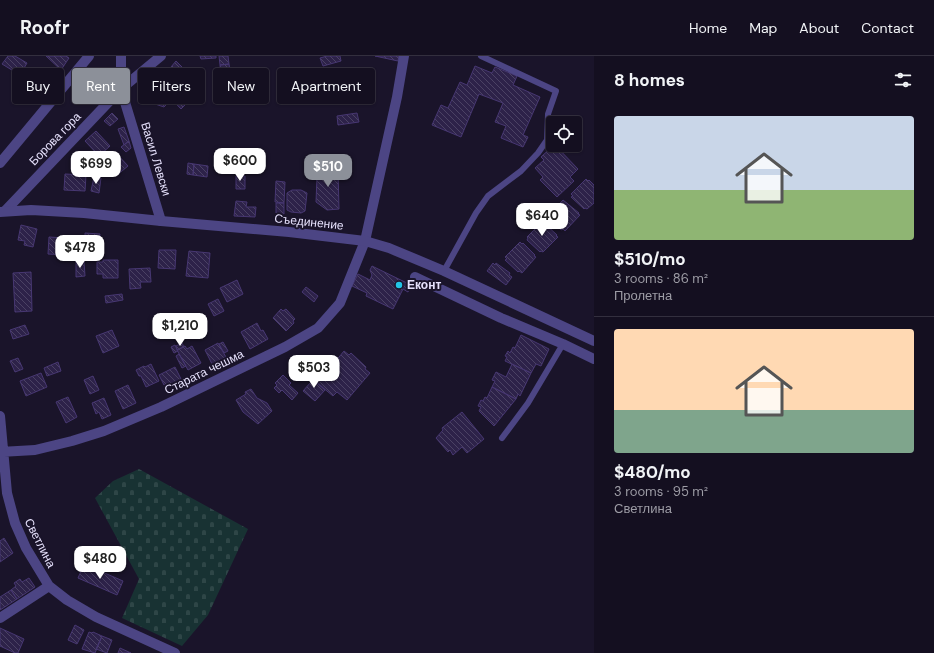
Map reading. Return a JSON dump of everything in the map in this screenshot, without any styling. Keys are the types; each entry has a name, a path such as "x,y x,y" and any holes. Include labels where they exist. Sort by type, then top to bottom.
{"street":[{"name":"Борова гора","path":"0,162 89,56"},
{"name":"Васил Левски","path":"121,56 121,68"},
{"name":"Борова гора","path":"130,81 161,56"},
{"name":"Старата чешма","path":"1,452 35,450 104,431 161,407 285,347 318,328 340,303 365,241 397,97 404,56"},
{"name":"Борова гора","path":"3,211 106,104"},
{"name":"Васил Левски","path":"126,104 161,221"},
{"name":"Съединение","path":"3,211 31,210 84,213 289,232 365,241 390,248 444,271 594,341"},
{"path":"415,277 501,318 564,344 594,359"},
{"name":"Светлина","path":"0,416 1,452 7,493 15,523 26,548 49,586 67,600 96,617 175,653"},
{"path":"0,618 49,586"}],"lane":[{"path":"444,271 476,213 488,196 521,171 538,153 546,140 548,114 556,91 481,56"},
{"path":"502,438 528,403 564,344"}],"green space":[{"path":"139,469 248,529 208,615 182,646 122,618 139,579 95,498 113,481"}],"building":[{"path":"8,56 15,56 27,63 24,68 12,68 12,70 2,64"},
{"path":"46,56 66,56 69,58 62,68 59,68"},
{"path":"200,56 216,56 216,58 201,59"},
{"path":"219,56 228,56 229,64 220,65"},
{"path":"327,56 340,56 341,61 323,66 320,58"},
{"path":"375,56 399,56 398,61"},
{"path":"176,61 183,68 170,68"},
{"path":"229,64 230,68 220,68 220,65"},
{"path":"475,66 492,73 495,67 517,76 513,85 540,97 523,135 528,137 523,147 501,138 506,126 495,122 503,103 479,94 461,137 432,125 441,105 448,108 460,82 467,85"},
{"path":"155,104 167,104 164,107"},
{"path":"176,104 184,104 185,105 181,109"},
{"path":"112,113 118,119 110,126 104,121"},
{"path":"357,113 359,122 338,125 337,116"},
{"path":"124,127 129,141 124,145 118,129"},
{"path":"96,131 110,146 99,156 85,141"},
{"path":"129,141 131,148 126,152 121,147"},
{"path":"546,152 562,152 578,169 570,177 574,181 557,197 540,180 543,177 535,168 544,160 541,157"},
{"path":"118,155 128,166 116,176 106,165"},
{"path":"188,163 194,164 193,175 187,174"},
{"path":"194,164 208,166 207,177 193,175"},
{"path":"326,164 334,166 338,170 339,209 327,210 316,202 317,177 323,165"},
{"path":"65,174 86,175 85,191 64,190"},
{"path":"236,176 245,176 245,189 236,189"},
{"path":"94,177 101,178 99,193 91,191"},
{"path":"586,179 594,185 594,203 587,209 584,209 571,197 573,196 571,194"},
{"path":"276,181 285,182 284,203 275,202"},
{"path":"292,190 301,190 307,193 305,211 301,213 287,210 287,193"},
{"path":"563,200 580,215 565,231 563,229 561,230 549,218 549,215"},
{"path":"236,201 247,202 246,207 256,207 255,217 234,216"},
{"path":"276,203 284,203 284,214 276,213"},
{"path":"542,222 558,237 543,252 540,252 527,240 527,237"},
{"path":"21,225 37,229 33,247 24,245 25,241 18,240"},
{"path":"85,233 100,234 99,249 85,248"},
{"path":"49,237 65,238 64,255 48,254"},
{"path":"520,242 522,244 523,243 536,257 522,273 519,271 518,272 505,260 507,259 505,257"},
{"path":"159,250 176,250 175,269 158,268"},
{"path":"189,251 210,253 208,278 186,276"},
{"path":"103,260 118,260 118,278 103,278 103,274 97,274 97,262 103,262"},
{"path":"76,261 84,261 85,276 76,277"},
{"path":"493,263 495,265 496,263 510,273 509,275 512,277 506,285 487,271"},
{"path":"372,266 411,285 408,292 403,289 393,309 366,296 367,293 352,286 358,274 370,280 372,275 370,270"},
{"path":"150,268 151,282 140,282 141,288 130,289 129,269"},
{"path":"31,272 32,311 15,312 13,273"},
{"path":"237,280 243,294 227,302 220,288"},
{"path":"306,287 318,296 314,302 302,292"},
{"path":"122,294 123,300 106,303 105,296"},
{"path":"218,299 224,311 214,316 208,304"},
{"path":"281,309 283,311 286,309 295,319 293,321 294,323 286,331 273,318"},
{"path":"257,323 261,331 263,330 268,339 250,349 241,332"},
{"path":"25,325 29,334 13,339 10,330"},
{"path":"112,330 119,346 103,353 96,336"},
{"path":"521,335 549,349 541,366 536,364 531,373 505,361 507,357 505,356 508,351 510,353 513,347 515,348"},
{"path":"223,342 228,351 224,353 219,344"},
{"path":"182,343 184,347 177,350 176,346"},
{"path":"218,343 227,359 213,366 205,350"},
{"path":"175,345 178,351 174,353 171,347"},
{"path":"185,346 187,349 192,346 201,363 188,370 177,350"},
{"path":"344,351 349,355 351,353 366,367 365,369 370,373 347,400 337,392 333,396 316,382"},
{"path":"179,354 186,366 182,368 176,356"},
{"path":"18,358 23,369 15,372 10,361"},
{"path":"58,362 61,371 47,376 44,368"},
{"path":"151,364 159,381 146,387 141,376 139,376 136,370"},
{"path":"512,364 531,373 520,396 518,394 516,399 492,387 495,381 492,380 496,372 506,377"},
{"path":"175,367 183,383 172,388 169,383 164,385 159,375"},
{"path":"41,373 47,387 26,396 20,381"},
{"path":"318,374 322,376 316,382 325,390 315,401 303,391"},
{"path":"283,375 291,383 289,385 298,393 292,400 282,390 279,393 274,388 277,385 275,383"},
{"path":"93,376 99,390 90,394 84,380"},
{"path":"128,385 136,403 123,409 115,391"},
{"path":"492,387 516,399 494,426 479,411 481,407 478,406 481,400 483,401 485,397 487,398"},
{"path":"251,389 257,398 267,403 272,411 258,424 243,412 236,400"},
{"path":"68,397 77,417 66,423 56,402"},
{"path":"104,398 111,415 102,419 99,412 96,414 92,403"},
{"path":"462,412 484,439 467,453 462,447 453,455 450,450 448,452 436,438 443,430 442,428"},
{"path":"4,538 13,553 0,562 0,541"},
{"path":"84,564 123,581 117,595 78,578"},
{"path":"29,578 35,587 17,599 11,590 16,586 14,583 20,579 22,582"},
{"path":"11,590 17,599 0,610 0,597"},
{"path":"75,625 84,630 77,644 68,640"},
{"path":"0,628 24,639 18,653 0,646"},
{"path":"89,632 102,636 95,653 82,649"},
{"path":"102,636 112,640 107,653 96,649"},
{"path":"120,648 131,653 118,653"}],"place":[{"name":"Еконт","path":"399,285"}]}
